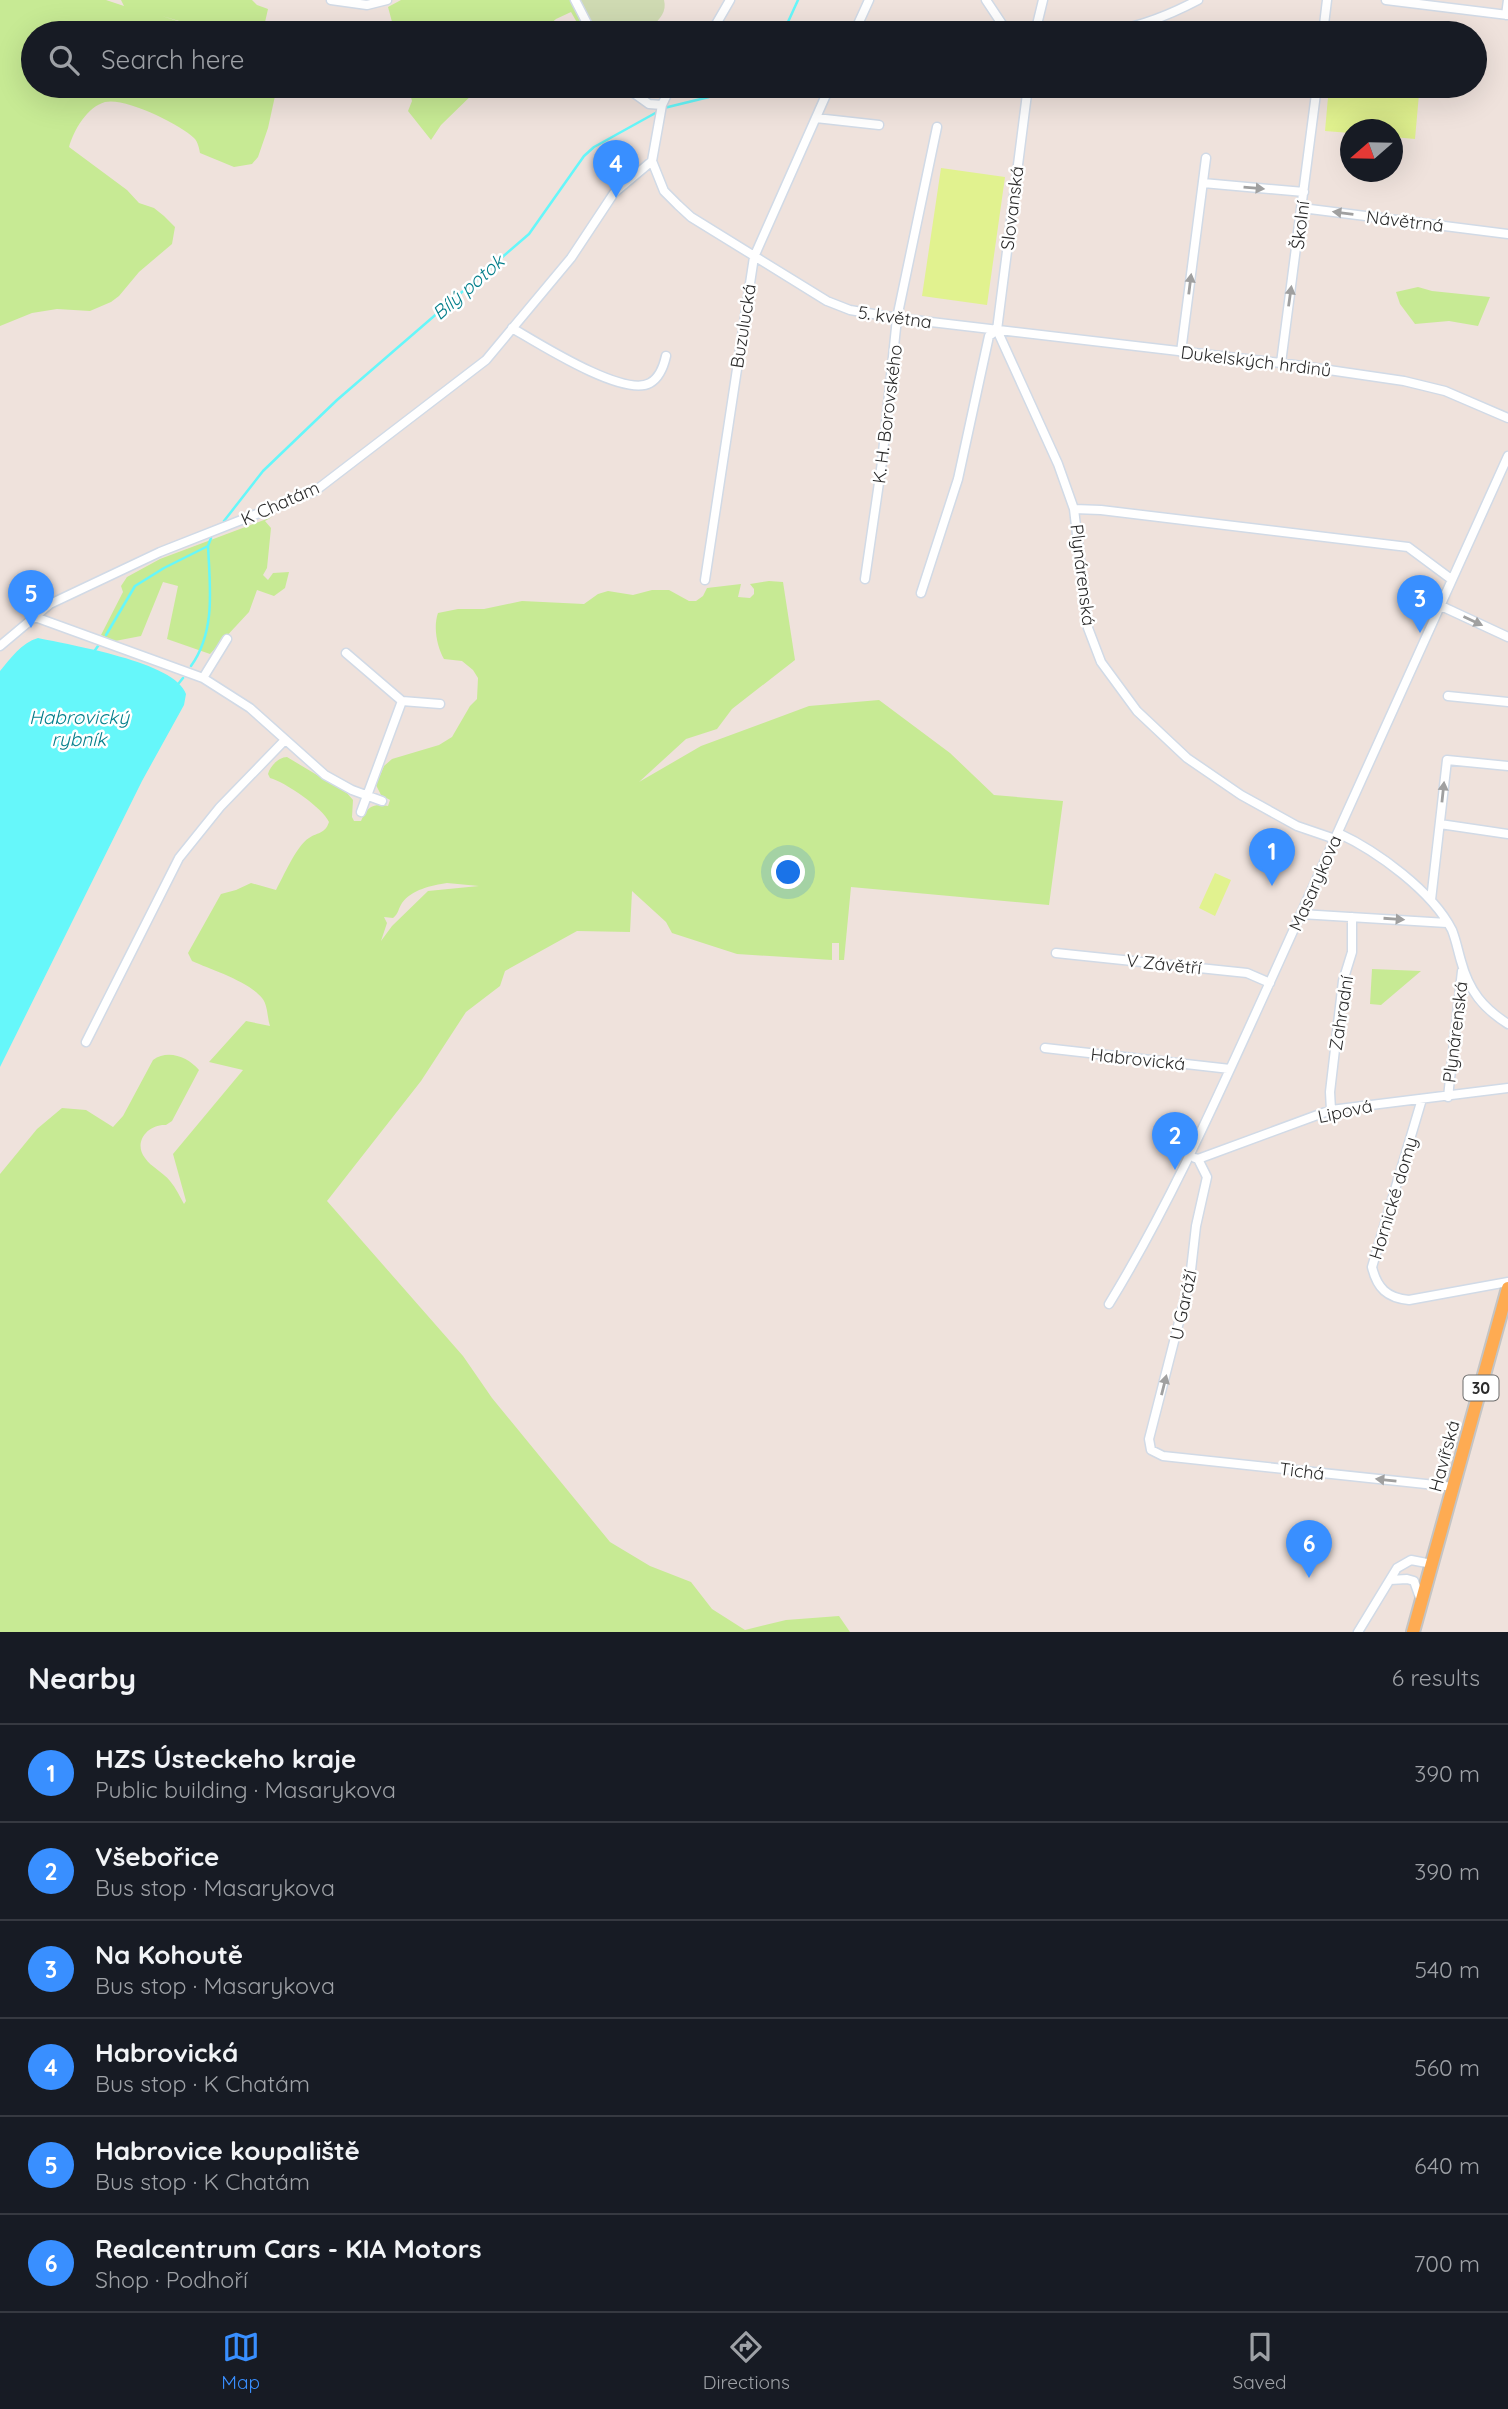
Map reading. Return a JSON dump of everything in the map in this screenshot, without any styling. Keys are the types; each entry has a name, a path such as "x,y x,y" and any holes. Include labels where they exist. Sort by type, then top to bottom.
{"main road":[{"name":"Havířská","path":"1413,1632 1508,1288"}],"street":[{"path":"331,0 367,5 387,0"},
{"path":"575,0 586,21"},
{"path":"718,21 730,0"},
{"path":"859,21 869,0"},
{"path":"986,0 1000,21"},
{"path":"1038,21 1043,0"},
{"path":"1151,21 1198,0"},
{"path":"1324,21 1327,0"},
{"path":"1386,0 1507,15 1508,0"},
{"path":"641,98 649,104 662,105"},
{"path":"652,160 665,98"},
{"name":"Buzulucká","path":"705,580 754,257 825,98"},
{"name":"Slovanská","path":"997,330 1026,98"},
{"name":"Školní","path":"1281,363 1316,98"},
{"path":"816,118 879,125"},
{"name":"K. H. Borovského","path":"865,579 882,462 897,318 937,127"},
{"path":"1181,352 1206,158"},
{"name":"5. května","path":"652,160 664,191 691,217 837,306 897,318 997,330"},
{"name":"K Chatám","path":"0,646 50,604 160,552 315,491 486,360 571,258 614,193 652,160"},
{"path":"1203,183 1304,192"},
{"name":"Návětrná","path":"1302,208 1508,234"},
{"path":"512,328 578,365 633,387 651,383 663,368 666,356"},
{"path":"921,593 958,479 989,336 997,330"},
{"name":"Dukelských hrdinů","path":"997,330 1281,363 1404,381 1445,391 1508,418"},
{"name":"Plynárenská","path":"997,330 1058,464 1074,509 1088,628 1101,662 1111,677 1137,710 1166,740 1241,795 1297,826 1358,844 1396,870 1431,900 1453,933 1469,986 1480,1003 1508,1024"},
{"name":"Masarykova","path":"1110,1304 1147,1241 1230,1069 1508,456"},
{"path":"1074,509 1408,547 1451,579"},
{"path":"1439,605 1508,636"},
{"path":"35,617 202,678 250,708 325,775 382,801"},
{"path":"202,678 228,639"},
{"path":"346,653 402,701 440,704"},
{"path":"1448,696 1508,702"},
{"path":"361,812 402,701"},
{"path":"86,1042 179,858 220,807 284,741"},
{"path":"1431,900 1447,760 1508,766"},
{"path":"1440,824 1508,834"},
{"path":"1301,914 1447,923"},
{"name":"Zahradní","path":"1331,1110 1330,1092 1343,981 1352,952 1353,916"},
{"name":"V Závětří","path":"1056,953 1247,973 1270,983"},
{"name":"Plynárenská","path":"1448,1097 1463,968"},
{"name":"Habrovická","path":"1045,1048 1230,1069"},
{"name":"Lipová","path":"1198,1159 1331,1110 1508,1088"},
{"name":"Hornické domy","path":"1422,1099 1372,1267 1375,1281 1386,1294 1409,1300 1508,1282"},
{"path":"1189,1156 1198,1159"},
{"name":"U Garáží","path":"1151,1450 1149,1439 1190,1279 1196,1226 1207,1177 1198,1159"},
{"name":"Tichá","path":"1151,1450 1163,1456 1454,1487"},
{"path":"1358,1632 1396,1568 1411,1560 1432,1564"},
{"path":"1390,1580 1414,1581 1419,1588 1421,1601"}],"green space":[{"path":"0,0 106,0 124,6 121,0 252,0 268,9 265,21 179,21 162,16 178,21 21,21 21,98 275,98 258,157 252,164 234,167 200,153 194,138 187,132 152,113 114,102 105,102 92,109 78,127 69,147 127,190 139,203 154,208 164,216 175,227 172,244 139,272 111,302 90,311 57,309 32,313 0,326"},
{"path":"401,0 571,0 581,21 576,21 571,12 554,21 392,21 388,7"},
{"path":"578,0 664,0 665,8 657,21 588,21"},
{"path":"411,98 469,98 441,125 431,140 408,111"},
{"path":"1328,98 1419,98 1415,139 1403,138 1403,119 1340,119 1340,132 1325,131"},
{"path":"941,168 1005,177 987,305 922,296"},
{"path":"1418,287 1490,297 1478,326 1449,321 1415,324 1400,304 1396,292"},
{"path":"272,517 265,521 271,528 267,568 263,575 268,580 273,573 289,572 285,588 274,596 257,590 249,612 210,654 167,639 178,586 163,582 141,636 115,641 101,635 123,592 121,586 127,577 160,559"},
{"path":"783,582 795,660 732,709 717,729 686,739 639,782 701,746 809,706 879,700 950,753 994,795 1063,801 1049,905 851,887 844,960 839,960 839,943 832,943 832,960 737,954 672,933 666,922 632,891 630,932 577,931 505,971 500,986 466,1012 421,1081 327,1201 463,1356 492,1398 610,1542 650,1566 691,1582 712,1609 745,1630 786,1620 839,1616 850,1632 0,1632 0,1174 37,1129 62,1108 86,1110 113,1127 123,1116 153,1060 165,1055 178,1056 199,1070 172,1121 148,1131 141,1141 141,1146 148,1161 170,1181 184,1204 186,1201 173,1154 243,1070 209,1062 246,1021 270,1026 265,1004 256,992 239,981 192,961 188,953 221,894 251,883 276,890 300,847 309,838 323,831 329,822 303,796 270,778 268,774 271,768 278,760 287,757 347,793 353,800 354,821 361,821 371,807 388,806 390,800 381,795 376,785 384,766 392,759 439,745 452,737 477,699 478,678 473,670 462,661 444,659 436,631 438,613 458,609 484,609 522,601 584,604 598,594 608,591 633,595 652,590 669,590 689,601 696,601 703,596 707,588 741,584 738,597 750,598 754,589 750,584","holes":["447,883 479,886 428,891 392,926 381,941 387,923 384,917 393,918 406,898 416,891"]},
{"path":"1215,873 1231,880 1215,916 1199,908"},
{"path":"1372,969 1421,971 1381,1005 1370,1004"}],"water":[{"name":"Habrovický rybník","path":"38,638 96,650 143,664 178,683 186,694 184,705 142,781 0,1067 0,671 21,647"}],"waterway":[{"name":"Bílý potok","path":"788,21 798,0"},
{"name":"Bílý potok","path":"664,108 705,98"},
{"name":"Bílý potok","path":"224,521 263,471 337,400 529,234 584,156 594,147 659,111"},
{"name":"Bílý potok","path":"106,635 135,586 208,546 211,538"},
{"path":"191,666 199,652 208,623 208,546"},
{"name":"Bílý potok","path":"93,653 98,646"},
{"path":"179,683 183,678"}],"place":[{"name":"Habrovická","path":"616,198"},
{"name":"Habrovice koupaliště","path":"31,628"},
{"name":"Na Kohoutě","path":"1420,633"},
{"name":"HZS Ústeckeho kraje","path":"1272,886"},
{"name":"Všebořice","path":"1175,1170"},
{"name":"Realcentrum Cars - KIA Motors","path":"1309,1578"}]}
